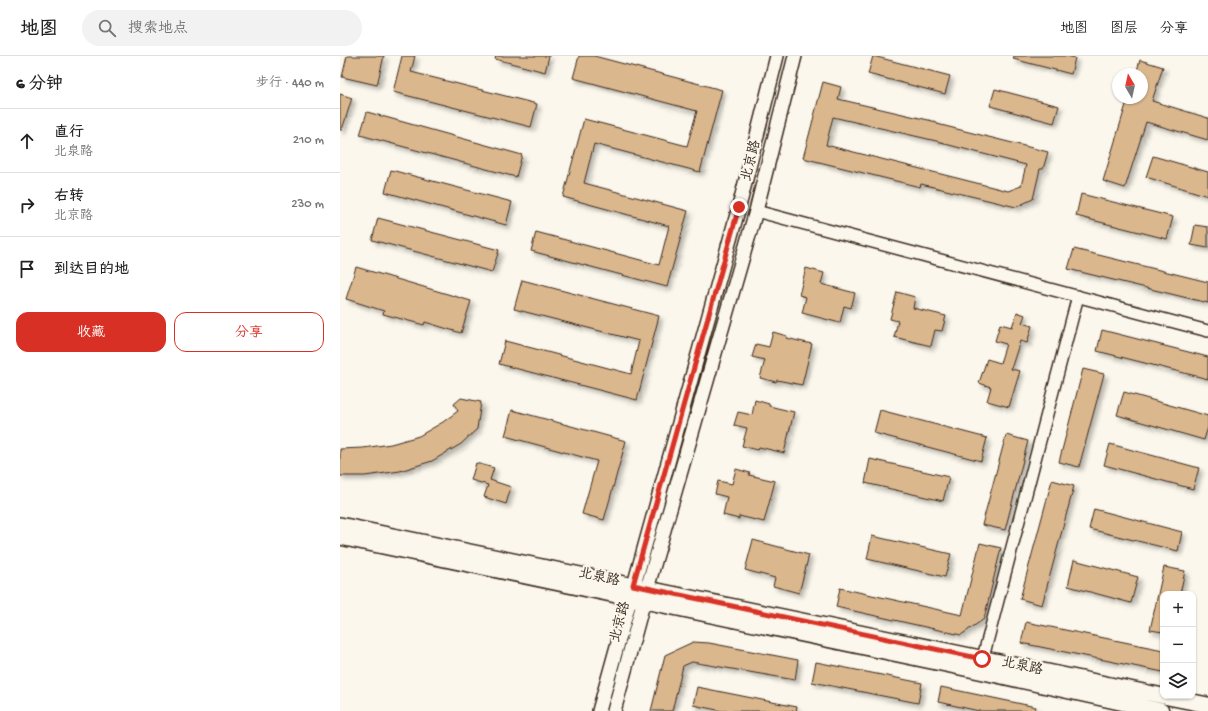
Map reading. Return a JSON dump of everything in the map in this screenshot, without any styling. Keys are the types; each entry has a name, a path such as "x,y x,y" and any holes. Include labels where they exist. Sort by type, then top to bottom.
{"main road":[{"name":"北泉路","path":"340,524 638,593 981,665 1160,695"},
{"name":"北泉路","path":"340,537 638,593"},
{"name":"北泉路","path":"981,665 1161,711"},
{"name":"北泉路","path":"1178,699 1208,705"}],"street":[{"name":"北京路","path":"614,711 638,593 777,56"},
{"name":"北京路","path":"599,711 638,593 756,211 795,56"},
{"path":"756,211 1208,331"},
{"path":"981,665 1078,296"}],"building":[{"path":"347,56 384,56 377,85 342,77"},
{"path":"402,56 415,56 411,72 537,104 531,127 393,92"},
{"path":"496,56 549,56 545,72 495,59"},
{"path":"579,56 594,56 722,90 700,172 594,144 584,183 688,211 667,287 531,251 536,232 659,265 669,226 563,197 584,119 687,146 697,111 573,78"},
{"path":"873,56 950,76 945,94 868,74"},
{"path":"1014,56 1067,56 1075,58 1071,74 1013,59"},
{"path":"1140,60 1163,67 1152,101 1208,118 1208,140 1146,122 1125,188 1103,181 1126,104 1148,104 1148,68 1138,68"},
{"path":"823,82 841,87 838,99 937,122 937,124 1048,152 1043,169 1040,169 1033,199 1016,207 921,184 920,187 803,158","holes":["833,117 945,143 1026,165 1021,186 1008,191 826,145"]},
{"path":"995,89 1059,106 1054,123 990,106"},
{"path":"340,94 352,98 342,130 340,130"},
{"path":"367,112 522,155 516,177 360,135"},
{"path":"1153,156 1208,172 1208,196 1146,177"},
{"path":"391,170 512,202 506,225 385,192"},
{"path":"1081,194 1173,217 1167,239 1076,216"},
{"path":"378,218 499,250 492,272 372,240"},
{"path":"1195,225 1208,227 1208,248 1191,245"},
{"path":"1074,249 1208,282 1208,303 1068,269"},
{"path":"356,267 471,301 461,333 425,322 424,325 383,314 384,311 346,299"},
{"path":"806,268 824,273 821,284 855,293 851,308 844,306 840,323 802,313 806,297 799,295"},
{"path":"522,280 659,316 637,400 499,364 505,341 631,374 639,341 514,309"},
{"path":"897,292 915,297 913,308 946,316 942,331 935,330 931,346 894,337 898,321 890,319"},
{"path":"1017,312 1025,315 1022,323 1032,326 1027,343 1020,341 1011,369 1020,371 1009,407 987,401 991,387 979,383 987,359 1000,363 1006,344 995,341 1000,324 1012,327"},
{"path":"1102,330 1208,357 1208,379 1097,351"},
{"path":"773,332 787,336 786,338 812,344 802,385 777,380 776,382 760,378 765,360 752,357 756,344 769,347"},
{"path":"1083,369 1104,374 1079,467 1059,462"},
{"path":"1124,392 1208,416 1208,427 1204,440 1117,415"},
{"path":"461,398 481,402 477,429 461,444 432,461 400,471 365,476 340,476 340,449 363,448 391,444 419,436 458,411 454,404"},
{"path":"755,400 769,404 769,406 794,412 784,453 759,447 758,450 742,446 747,428 734,425 738,412 752,415"},
{"path":"512,410 626,441 604,520 582,514 597,461 505,436"},
{"path":"880,410 987,438 981,461 874,433"},
{"path":"1006,435 1028,441 1005,530 982,525"},
{"path":"1110,444 1199,468 1193,489 1104,465"},
{"path":"870,459 949,477 943,501 865,483"},
{"path":"476,463 494,468 490,480 511,487 506,504 484,497 488,485 471,480"},
{"path":"736,469 750,473 749,475 775,481 764,522 739,516 739,519 723,515 727,497 715,494 718,481 732,484"},
{"path":"1052,480 1074,486 1042,605 1020,599"},
{"path":"1094,509 1182,532 1178,551 1089,529"},
{"path":"872,536 951,554 945,577 867,559"},
{"path":"753,540 809,555 799,593 773,586 775,578 745,570"},
{"path":"980,543 1001,548 984,619 961,635 836,607 840,588 962,615"},
{"path":"1074,560 1138,577 1131,603 1068,586"},
{"path":"1164,567 1185,571 1181,591 1160,591 1160,632 1150,630"},
{"path":"1026,622 1160,649 1160,671 1021,643"},
{"path":"693,642 709,643 798,660 795,680 692,662 683,666 672,711 651,711 665,655"},
{"path":"816,662 922,683 918,703 812,682"},
{"path":"697,687 797,707 796,711 722,711 693,705"},
{"path":"941,687 1036,707 1035,711 979,711 938,702"}],"route":[{"path":"739,207 633,585 982,659"}]}
